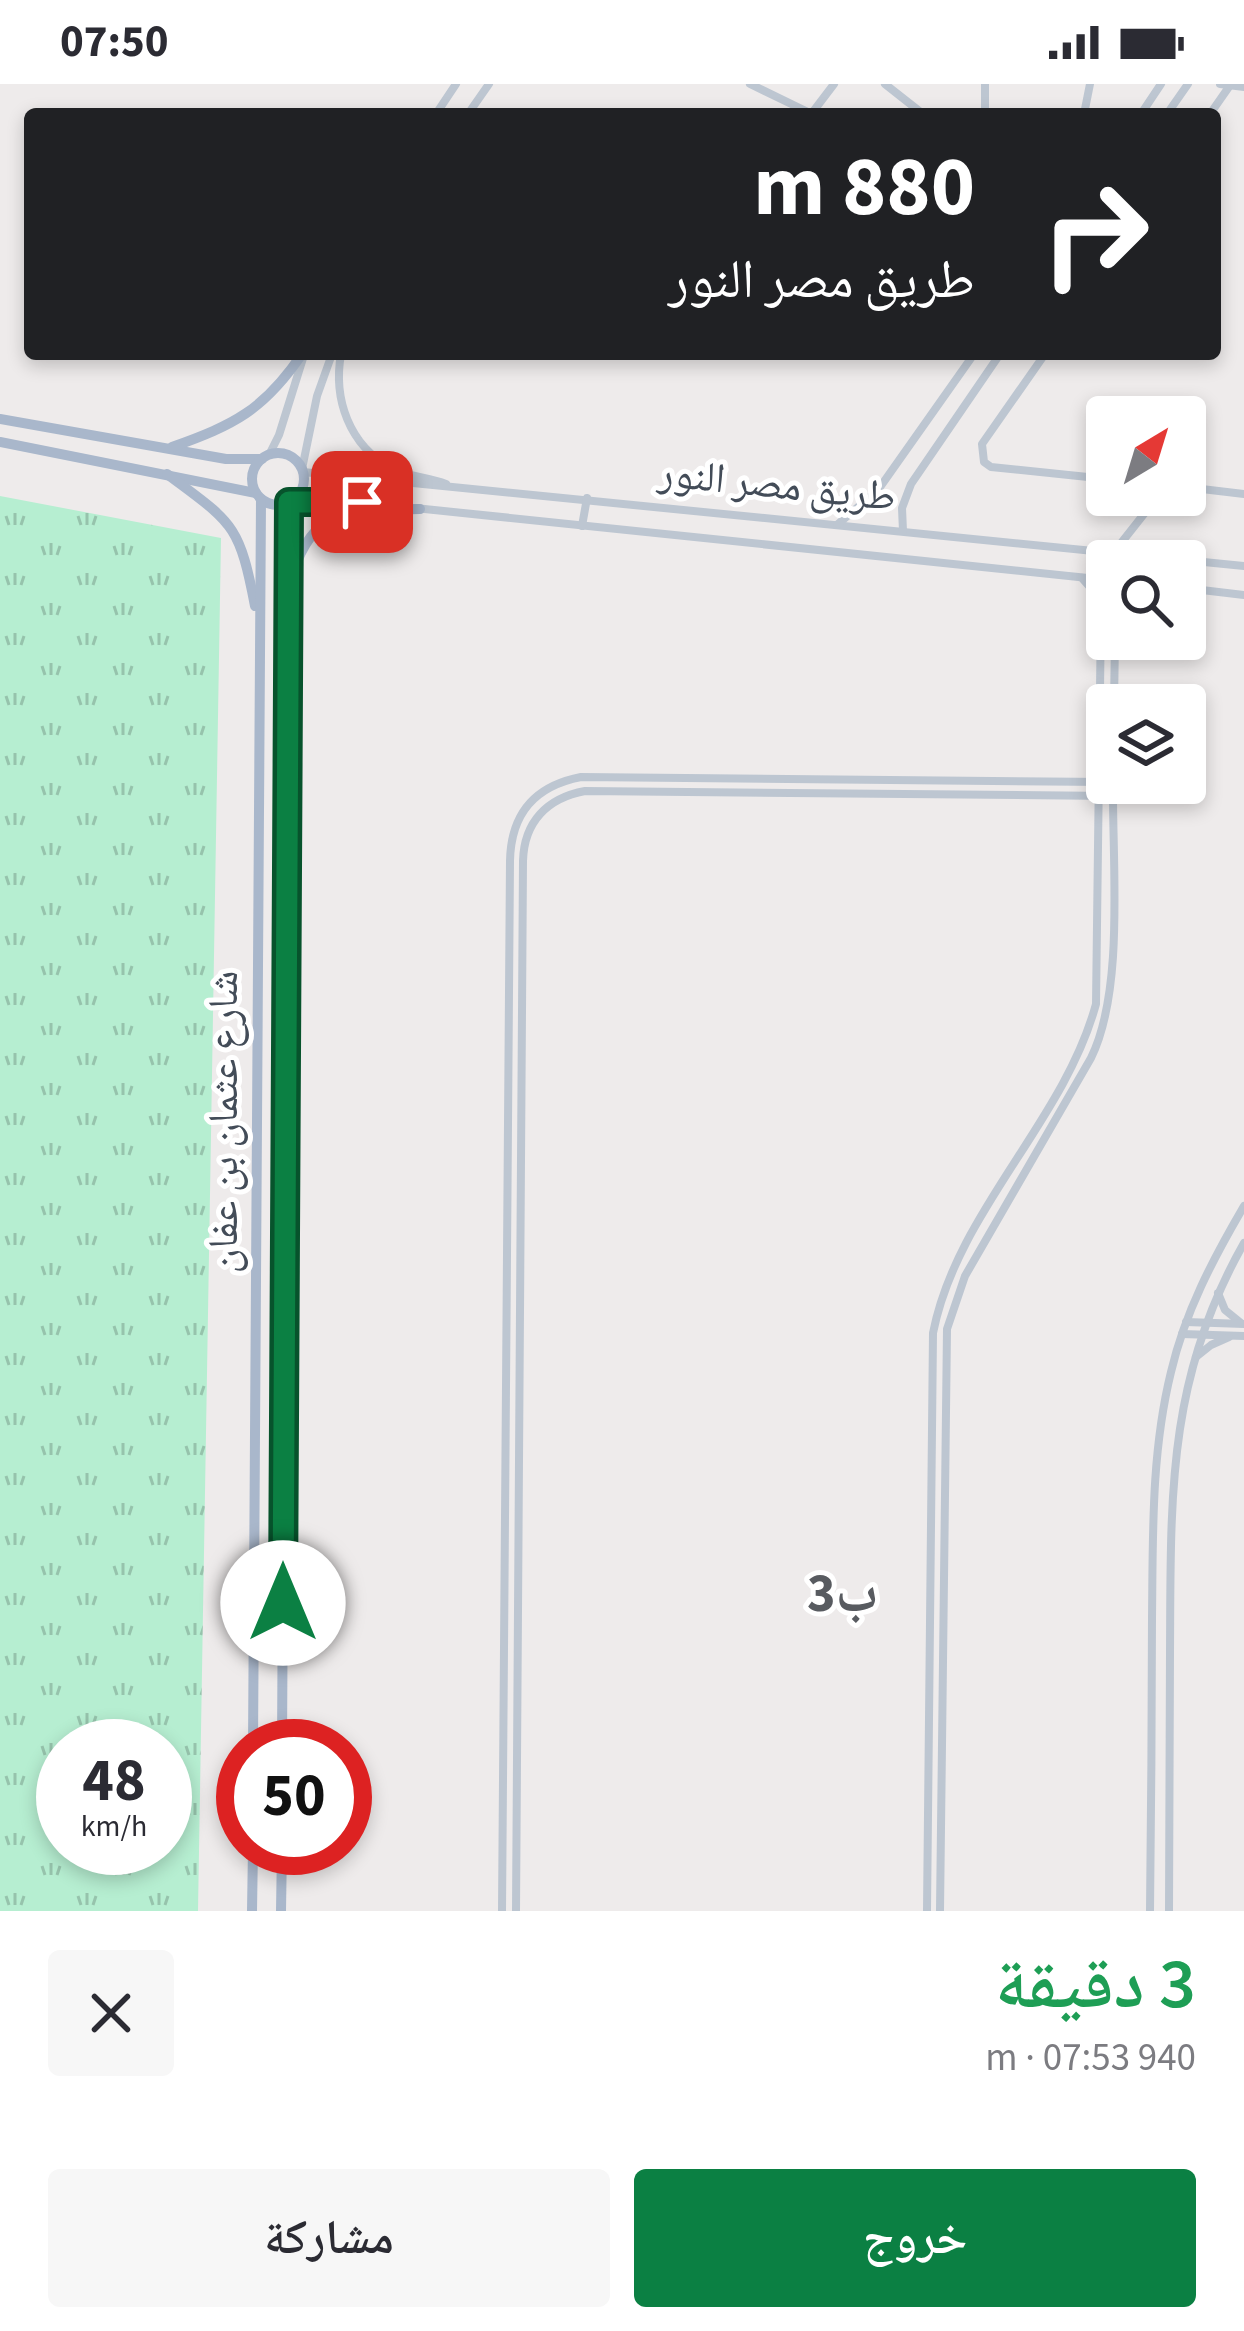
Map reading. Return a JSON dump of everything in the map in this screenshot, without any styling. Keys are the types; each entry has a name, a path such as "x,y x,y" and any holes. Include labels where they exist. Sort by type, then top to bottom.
{"main road":[{"path":"168,448 216,432 249,413 267,400 298,360"},
{"path":"0,419 226,459 292,457 302,470 302,490 291,501 274,505 258,496 164,472 0,442"},
{"path":"258,496 253,471 265,457"},
{"path":"164,472 204,498 236,536 246,559 260,630"},
{"name":"شارع عثمان بن عفان","path":"253,1719 258,496"},
{"name":"شارع عثمان بن عفان","path":"282,1719 291,501"},
{"path":"289,583 303,544 326,519 347,511 420,509"},
{"path":"254,1648 283,1649"},
{"path":"252,1911 253,1875"},
{"path":"281,1911 282,1875"}],"street":[{"path":"751,84 800,108"},
{"path":"885,84 915,108"},
{"path":"1220,84 1244,87"},
{"path":"265,457 280,435 301,360"},
{"path":"302,470 317,396 334,360"},
{"path":"337,360 340,400 358,440 392,469 458,489"},
{"path":"838,524 878,490 970,360"},
{"path":"903,531 902,508 911,484 996,360"},
{"path":"1041,360 982,444 984,462 991,467 1086,477"},
{"name":"طريق مصر النور","path":"302,470 1086,549"},
{"path":"1206,490 1244,494"},
{"path":"582,527 587,498"},
{"name":"طريق مصر النور","path":"291,501 420,509 1086,578"},
{"path":"1123,540 1142,516"},
{"name":"طريق مصر النور","path":"1206,562 1244,566"},
{"path":"1082,578 1097,595 1101,611 1104,684"},
{"path":"1206,590 1244,595"},
{"path":"502,1911 510,860 518,818 543,790 581,777 1086,782"},
{"path":"516,1911 523,861 529,828 552,802 584,791 1086,796"},
{"path":"927,1911 933,1333 952,1270 1079,1052 1092,1021 1098,988 1099,804"},
{"path":"940,1911 947,1329 965,1276 1091,1058 1105,1024 1111,988 1113,804"},
{"path":"1150,1911 1154,1496 1163,1409 1186,1322 1244,1205"},
{"path":"1169,1911 1172,1496 1179,1420 1204,1322 1244,1243"},
{"path":"1218,1289 1225,1310 1243,1324"},
{"path":"1186,1322 1243,1324"},
{"path":"1182,1334 1240,1335"},
{"path":"1191,1363 1211,1345 1240,1335"}],"green space":[{"path":"0,496 221,538 198,1911 0,1911"}],"district":[{"name":"ب3","path":"843,1594"}],"route":[{"path":"283,1603 289,502 362,502"}]}
